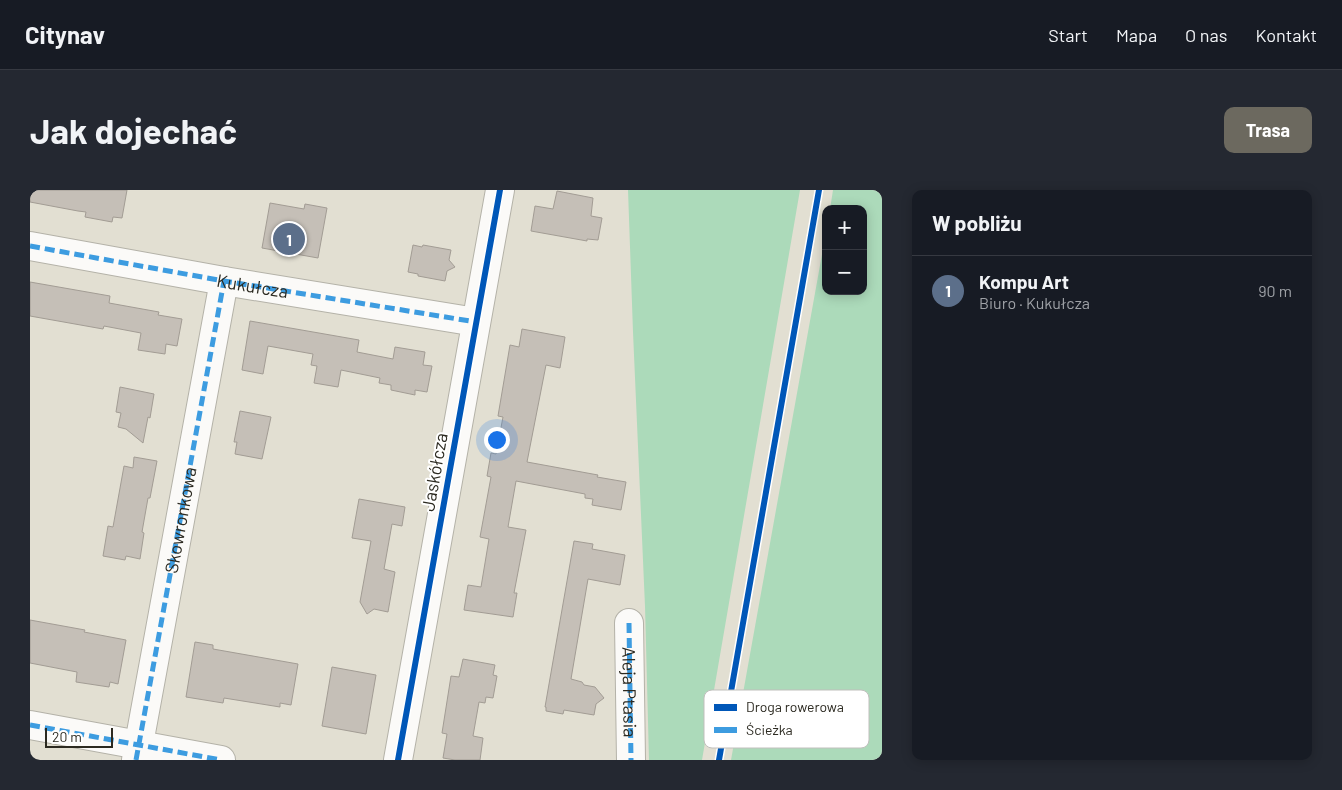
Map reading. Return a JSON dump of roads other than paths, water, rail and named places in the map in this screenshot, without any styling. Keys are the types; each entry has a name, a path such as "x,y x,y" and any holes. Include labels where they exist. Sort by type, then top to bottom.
{"street":[{"name":"Jaskółcza","path":"398,760 500,190"},
{"name":"Kukułcza","path":"30,246 476,322"},
{"name":"Skowronkowa","path":"138,753 224,280"},
{"name":"Aleja Ptasia","path":"629,623 631,760"},
{"path":"30,725 138,753 221,760"}],"place":[{"name":"Kompu Art","path":"289,239"}]}
